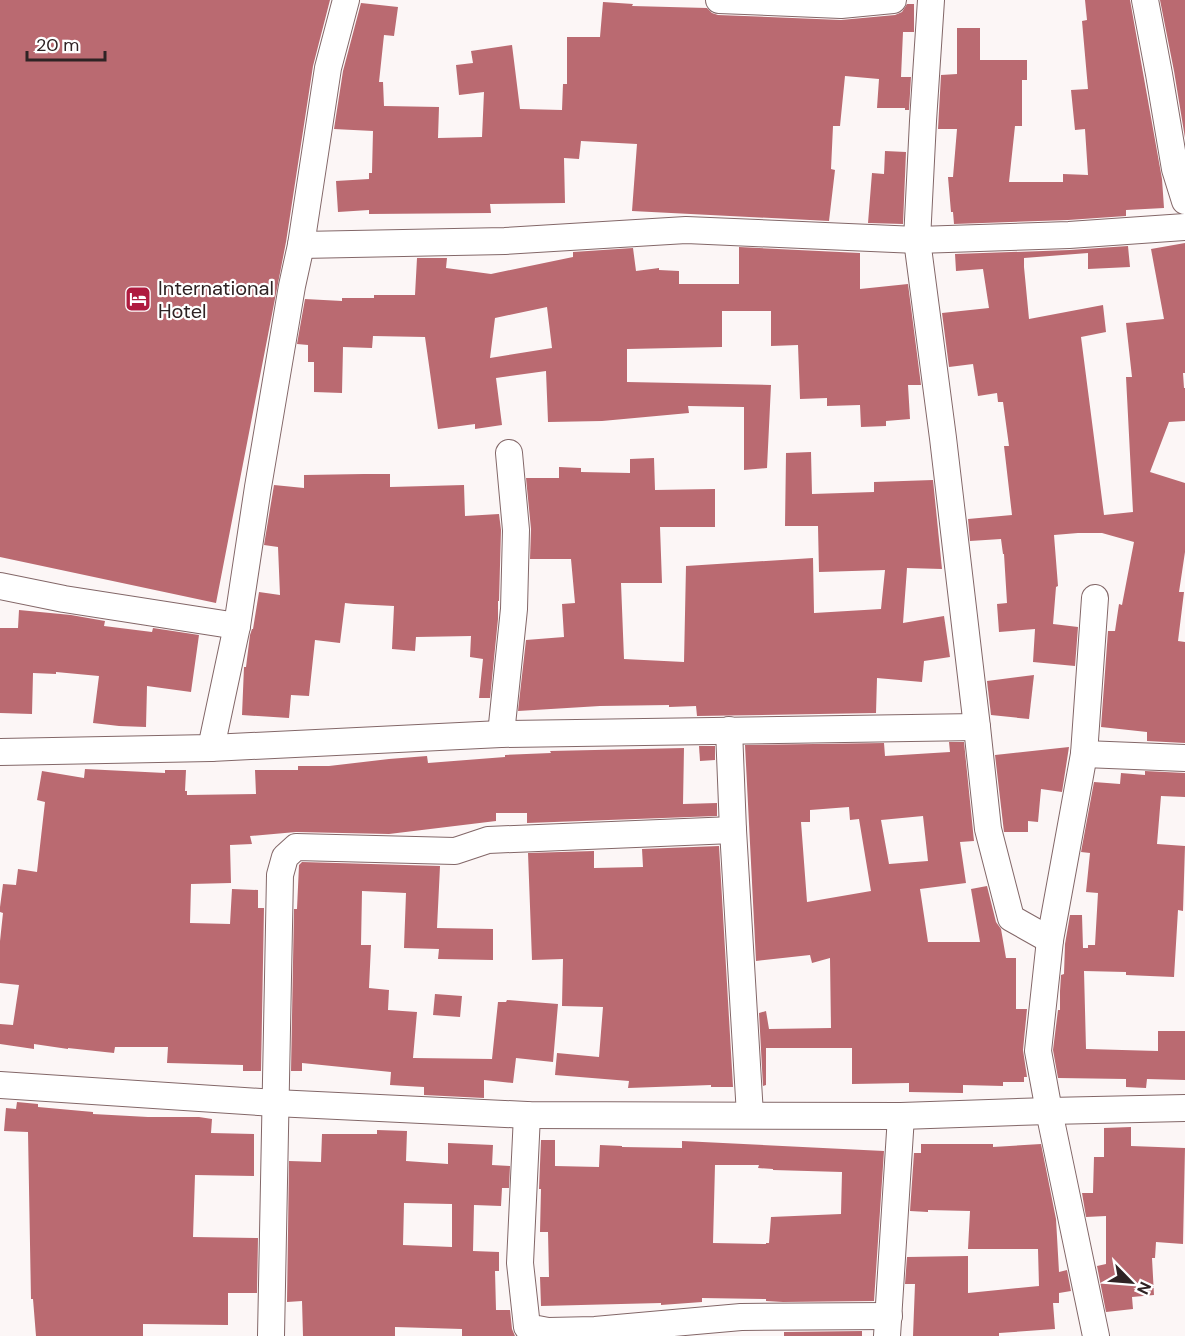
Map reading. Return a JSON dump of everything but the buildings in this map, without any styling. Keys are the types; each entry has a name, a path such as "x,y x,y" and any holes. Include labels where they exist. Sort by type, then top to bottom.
{"street":[{"path":"211,748 237,626 258,487 301,245 328,68 346,0"},
{"path":"719,0 841,5 893,0"},
{"path":"931,0 917,240 945,449 988,829 1011,918 1050,940"},
{"path":"1145,0 1175,169 1185,201"},
{"path":"301,245 505,241 686,230 917,240 1069,235 1185,227"},
{"path":"501,734 514,598 516,530 509,453"},
{"path":"0,586 64,599 237,626"},
{"path":"1095,598 1084,754 1050,940 1038,1051 1096,1336"},
{"path":"0,752 211,748 501,734 977,727"},
{"path":"729,730 750,1115"},
{"path":"1084,754 1185,758"},
{"path":"271,1336 280,875 285,857 296,847 455,851 488,840 733,830"},
{"path":"0,1085 275,1103 527,1115 901,1116 1185,1108"},
{"path":"527,1115 520,1263 527,1327 548,1331 595,1330 741,1317 888,1326 901,1116"}],"place":[{"name":"International Hotel","path":"138,299"}]}
